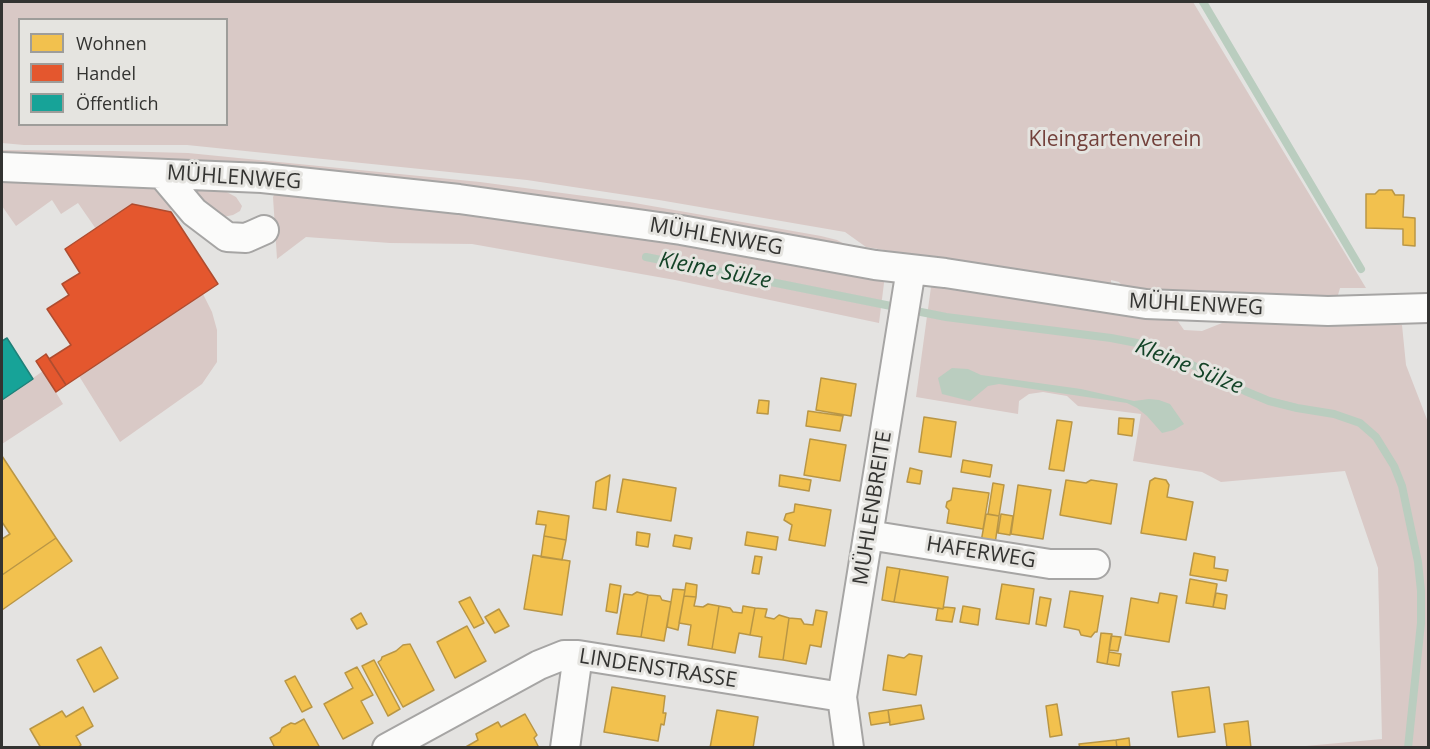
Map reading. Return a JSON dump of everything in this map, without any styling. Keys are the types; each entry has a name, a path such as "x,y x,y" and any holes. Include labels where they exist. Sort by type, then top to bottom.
{"street":[{"name":"MÜHLENWEG","path":"2,167 262,178 532,208 681,230 876,265 945,273 1146,304 1328,311 1428,308"},
{"path":"162,174 194,212 227,237 246,238 264,230"},
{"name":"MÜHLENBREITE","path":"849,747 842,697 912,270"},
{"name":"HAFERWEG","path":"868,535 1050,564 1095,564"},
{"name":"LINDENSTRASSE","path":"387,747 539,664 564,655 578,655 842,697"},
{"path":"565,747 578,655"}],"green space":[{"name":"Kleingartenverein","path":"2,2 1193,2 1366,288 1340,288 1338,295 1324,298 1128,292 1119,282 1111,280 1111,283 1104,286 866,247 845,232 527,180 187,145 2,143"},
{"path":"2,150 188,153 480,182 629,202 821,236 837,240 861,253 725,228 686,216 608,204 586,208 2,159"},
{"path":"2,176 145,181 170,195 171,212 132,204 96,229 78,203 61,214 52,200 16,226 2,206"},
{"path":"193,183 217,187 236,197 242,206 240,211 223,217 188,192"},
{"path":"275,193 454,205 885,275 879,323 675,280 472,244 390,243 306,237 277,259 273,197"},
{"path":"931,287 1177,320 1184,330 1202,331 1222,323 1402,325 1406,365 1428,422 1428,747 1295,747 1382,739 1378,568 1345,471 1221,482 1202,472 1133,461 1141,414 1078,406 1067,396 1043,392 1029,394 1019,401 1018,414 916,397"},
{"path":"203,294 212,312 217,330 217,362 202,384 120,442 79,376"},
{"path":"43,371 63,404 2,444 2,400"}],"shaded area":[{"path":"952,368 968,369 981,375 1081,389 1134,401 1159,400 1170,404 1184,424 1162,433 1147,416 1127,403 999,384 988,386 970,401 942,394 938,378"}],"building: Wohnen":[{"path":"1379,190 1392,190 1395,195 1404,195 1403,217 1415,218 1415,246 1403,245 1403,229 1366,228 1366,194 1375,194"},
{"path":"821,378 856,384 851,416 816,410"},
{"path":"759,400 769,401 768,414 757,413"},
{"path":"808,411 843,416 840,431 806,426"},
{"path":"924,417 956,422 951,457 919,452"},
{"path":"1119,418 1134,419 1132,436 1118,434"},
{"path":"1057,420 1072,422 1064,471 1049,469"},
{"path":"810,439 846,445 840,481 804,475"},
{"path":"2,456 56,538 2,575 2,539 10,534 2,522"},
{"path":"963,460 992,465 990,477 961,472"},
{"path":"910,468 922,471 920,484 907,482"},
{"path":"610,475 606,510 593,508 596,482"},
{"path":"780,475 811,480 809,491 779,486"},
{"path":"1155,478 1166,480 1169,485 1167,497 1193,502 1186,540 1141,533 1150,481"},
{"path":"623,479 676,488 671,521 617,512"},
{"path":"1066,480 1086,483 1091,480 1117,484 1111,524 1060,515"},
{"path":"993,483 1004,485 999,516 988,514"},
{"path":"1018,485 1051,490 1043,539 1011,534"},
{"path":"953,488 989,493 983,529 947,523 949,510 946,507 947,502 951,500"},
{"path":"795,504 831,510 825,546 789,540 792,525 784,520 786,514 794,512"},
{"path":"538,511 569,516 566,540 544,536 546,525 536,524"},
{"path":"986,514 999,516 995,544 981,542"},
{"path":"1001,514 1013,516 1010,535 998,533"},
{"path":"637,532 650,534 648,547 636,545"},
{"path":"747,532 778,537 776,550 745,545"},
{"path":"675,535 692,538 690,549 673,546"},
{"path":"544,536 566,540 562,560 541,557"},
{"path":"56,538 72,561 2,610 2,575"},
{"path":"1194,553 1215,557 1214,568 1228,570 1226,581 1190,575"},
{"path":"533,555 570,561 562,615 524,609"},
{"path":"755,556 762,557 759,574 752,573"},
{"path":"887,567 900,569 894,602 882,600"},
{"path":"900,569 948,577 943,609 894,602"},
{"path":"1190,579 1217,584 1213,607 1186,603"},
{"path":"686,583 697,585 696,597 684,596"},
{"path":"610,584 621,586 617,613 606,611"},
{"path":"1002,584 1034,589 1029,624 996,619"},
{"path":"673,589 685,590 678,630 667,627"},
{"path":"1070,591 1103,596 1097,632 1091,637 1081,635 1079,630 1064,627"},
{"path":"637,592 648,595 641,637 617,634 624,594 632,595"},
{"path":"1160,593 1177,596 1169,642 1125,635 1131,598 1158,603"},
{"path":"1216,593 1227,595 1225,609 1213,607"},
{"path":"648,595 660,596 662,600 671,602 664,641 641,637"},
{"path":"684,596 696,597 694,606 703,607 708,604 719,606 712,649 688,645 691,625 679,623"},
{"path":"470,597 484,623 474,628 459,602"},
{"path":"1040,597 1051,599 1046,626 1036,624"},
{"path":"719,606 742,613 743,606 755,608 750,635 739,633 735,653 712,649"},
{"path":"963,606 980,609 978,625 960,622"},
{"path":"944,607 955,608 952,622 936,620 938,608 943,609"},
{"path":"755,608 767,609 765,617 774,619 779,615 789,618 783,660 759,657 762,637 750,635"},
{"path":"499,609 509,626 495,633 485,617"},
{"path":"816,610 827,612 821,647 810,645 806,664 783,660 789,618 801,619 804,624 813,625"},
{"path":"361,613 367,624 357,629 351,619"},
{"path":"467,626 486,661 455,678 437,642"},
{"path":"1101,633 1112,634 1107,664 1097,662"},
{"path":"1111,636 1121,637 1118,651 1109,650"},
{"path":"410,644 434,690 403,707 378,662 382,657 403,645"},
{"path":"101,647 118,678 94,692 77,660"},
{"path":"1109,652 1121,654 1119,666 1107,664"},
{"path":"909,654 922,656 916,695 883,690 888,655 904,658"},
{"path":"374,660 400,709 388,716 362,666"},
{"path":"357,667 373,695 361,701 373,723 343,739 324,704 353,688 345,673"},
{"path":"295,676 312,707 302,712 285,681"},
{"path":"612,687 665,696 663,713 666,713 658,741 604,732"},
{"path":"1209,687 1215,732 1178,737 1172,692"},
{"path":"1057,704 1062,735 1050,737 1046,706"},
{"path":"921,705 924,719 890,725 888,710"},
{"path":"83,707 93,726 76,736 81,745 77,748 41,748 30,729 62,711 66,717"},
{"path":"717,710 758,717 753,748 710,748"},
{"path":"888,710 890,722 871,725 869,713"},
{"path":"525,714 537,735 534,738 539,748 464,748 478,740 476,734 498,722 501,727"},
{"path":"304,719 320,748 275,748 270,738 282,728"},
{"path":"1248,721 1251,748 1227,748 1224,724"},
{"path":"1129,738 1130,748 1117,748 1116,740"},
{"path":"1116,740 1117,748 1080,748 1079,744"}],"building: Handel":[{"path":"132,204 171,212 218,284 66,385 49,359 71,345 47,309 69,295 62,284 80,273 65,249"},
{"path":"46,354 66,385 56,392 36,361"}],"building: Öffentlich":[{"path":"7,338 33,379 2,400 2,341"}],"waterway":[{"path":"1203,2 1361,269"},
{"name":"Kleine Sülze","path":"646,257 946,317 1137,343 1174,356 1269,401 1334,414 1360,423 1376,437 1394,466 1402,486 1418,562 1421,623 1408,748"}]}
